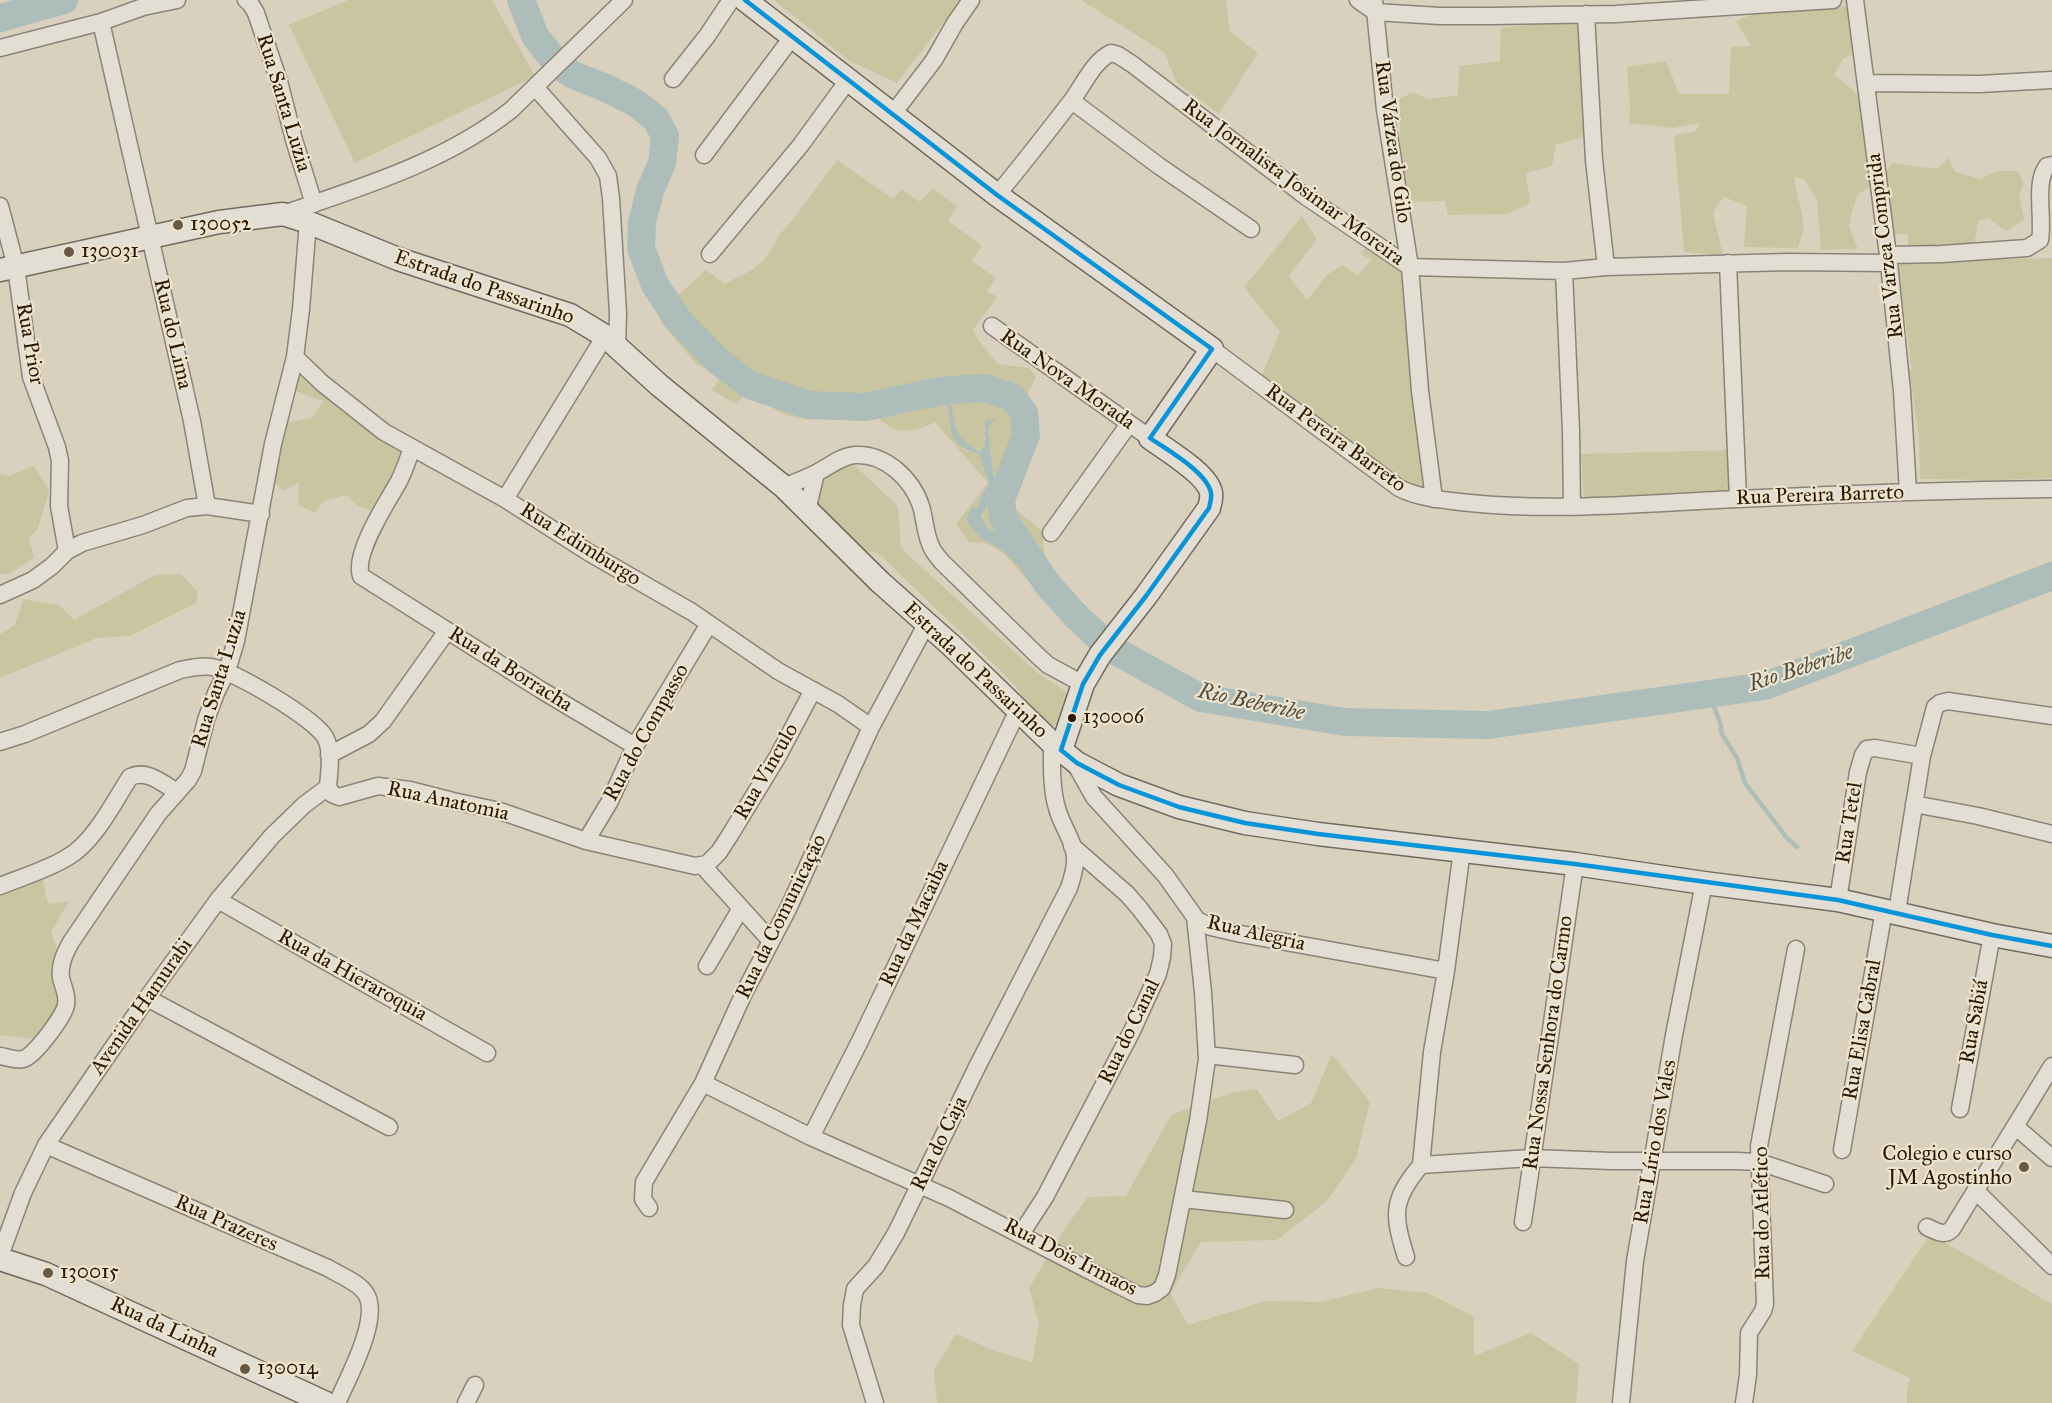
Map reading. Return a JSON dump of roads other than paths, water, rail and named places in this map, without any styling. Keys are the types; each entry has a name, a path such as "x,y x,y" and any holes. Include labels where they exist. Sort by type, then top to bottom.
{"street":[{"path":"0,48 101,22 143,7 177,0"},
{"path":"311,213 414,168 491,125 535,87 624,0"},
{"path":"673,79 731,0"},
{"name":"Rua Pereira Barreto","path":"745,0 998,195 1212,349 1399,488 1414,496 1501,506 1572,507 1908,492 2052,489"},
{"path":"892,114 934,60 955,22 971,0"},
{"path":"1358,0 1375,6 1440,16 1586,14 1616,7 1833,0"},
{"name":"Rua Varzea Comprida","path":"1855,0 1889,259 1902,391 1908,492"},
{"name":"Rua Santa Luzia","path":"0,1056 20,1060 29,1056 62,1017 67,997 61,976 61,966 67,950 158,814 193,771 206,720 227,671 236,641 273,444 295,357 311,213 279,81 256,13 248,1"},
{"name":"Rua Várzea do Gilo","path":"1375,6 1385,110 1410,267 1420,391 1434,499"},
{"path":"1586,14 1594,160 1606,267"},
{"name":"Rua do Lima","path":"101,22 192,421 207,506"},
{"path":"704,155 793,36"},
{"name":"Rua Jornalista Josimar Moreira","path":"998,195 1106,55 1111,53 1118,55 1305,196 1410,267 1564,271 1606,267 1889,259 2027,248 2040,240 2042,230 2041,180 2043,171 2050,165"},
{"path":"710,254 800,147 849,79"},
{"path":"1866,83 1980,84 2052,80"},
{"path":"505,499 611,341 617,302 608,176 598,158 535,87"},
{"path":"1072,101 1159,166 1251,229"},
{"name":"Rua Prior","path":"0,206 8,269 31,377 60,461 59,506 67,551"},
{"name":"Estrada do Passarinho","path":"8,269 219,222 311,213 398,259 570,315 611,341 667,392 784,487 880,582 927,623 1062,751 1096,774 1119,785 1179,807 1245,823 1318,834 1575,864 1838,900 1992,935 2052,946"},
{"path":"1728,263 1738,499"},
{"path":"1564,271 1572,507"},
{"name":"Rua Nova Morada","path":"992,326 1197,473 1212,494 1209,508 1146,596 1115,633 1083,684"},
{"path":"1150,438 1212,349"},
{"name":"Rua Edimburgo","path":"295,357 321,383 384,432 505,499 588,552 709,624 778,671 838,704 871,727"},
{"path":"1051,533 1129,424"},
{"name":"Rua da Borracha","path":"412,448 398,482 376,519 359,564 361,576 635,746"},
{"path":"784,487 816,473 839,459 855,455 869,456 900,472 913,489 920,504 931,547 942,562 1043,660 1083,684 1053,777 1056,807 1072,846"},
{"path":"807,511 816,473"},
{"path":"0,595 33,580 67,551 96,538 143,525 187,508 207,506 261,514"},
{"name":"Rua da Comunicação","path":"649,1208 643,1199 644,1182 703,1083 744,993 808,867 871,727 927,623"},
{"name":"Rua do Compasso","path":"586,842 610,801 635,746 709,624"},
{"path":"329,755 369,734 383,721 447,631"},
{"path":"0,742 25,734 180,670 195,666 211,667 227,671 318,726 327,739 328,787"},
{"name":"Rua Vinculo","path":"702,865 707,864 719,852 778,756 813,690"},
{"name":"Rua Elisa Cabral","path":"1842,1150 1922,756 1935,707 1940,702 1948,701 2052,716"},
{"name":"Rua da Macaiba","path":"811,1137 859,1043 1018,710"},
{"name":"Rua Tetel","path":"1838,900 1858,772 1863,755 1867,749 1875,748 1922,756"},
{"name":"Rua Alegria","path":"1062,751 1094,797 1165,875 1197,920 1211,927 1241,934 1446,971"},
{"path":"0,886 56,864 81,847 130,777 139,773 147,775 177,792"},
{"name":"Rua Anatomia","path":"328,787 332,794 339,797 378,786 410,790 500,810 586,842 695,866 702,865"},
{"name":"Avenida Hamurabi","path":"0,1257 23,1193 46,1145 147,998 218,900 272,836 304,805 328,787"},
{"path":"1914,804 1978,816 2052,834"},
{"name":"Rua do Caja","path":"875,1403 851,1325 855,1289 884,1255 1069,888 1076,859 1072,846"},
{"name":"Rua do Canal","path":"1021,1234 1045,1197 1132,1031 1158,974 1162,957 1163,944 1159,934 1140,909 1127,894 1072,846"},
{"path":"1406,1257 1396,1216 1401,1195 1408,1181 1421,1165 1432,1052 1446,971 1462,850"},
{"name":"Rua Nossa Senhora do Carmo","path":"1523,1222 1575,864"},
{"path":"702,865 771,941"},
{"name":"Rua Lírio dos Vales","path":"1621,1403 1635,1261 1674,1035 1704,883"},
{"name":"Rua da Hieraroquia","path":"218,900 487,1053"},
{"path":"707,966 741,908"},
{"name":"Rua Dois Irmaos","path":"703,1083 811,1137 920,1184 1090,1271 1138,1294 1148,1296 1162,1288 1167,1275 1198,1121 1207,1055 1203,992 1194,917"},
{"name":"Rua Sabiá","path":"1960,1109 1992,935"},
{"name":"Rua do Atlético","path":"1744,1403 1748,1375 1749,1333 1765,1304 1759,1146 1796,950"},
{"path":"147,998 389,1127"},
{"path":"1207,1055 1295,1065"},
{"path":"1928,1227 1943,1234 1948,1233 2052,1066"},
{"path":"2016,1127 2052,1158"},
{"name":"Rua Prazeres","path":"46,1145 328,1268 353,1282 366,1293 371,1315 367,1332 338,1403"},
{"path":"1421,1165 1532,1158 1718,1160 1758,1162 1825,1184"},
{"path":"1976,1191 2052,1266"},
{"path":"1183,1199 1285,1210"},
{"name":"Rua da Linha","path":"0,1257 46,1274 326,1403"},
{"path":"466,1403 475,1385"}],"waterway":[{"name":"Rio Beberibe","path":"0,18 64,0"},
{"name":"Rio Beberibe","path":"521,0 535,36 557,64 573,75 636,103 656,119 665,136 662,163 650,191 642,222 641,248 655,285 679,321 719,362 750,385 809,405 866,407 939,391 984,388 1012,397 1024,413 1026,435 1001,500 1003,518 1048,585 1110,648 1201,698 1345,722 1488,725 1765,686 2052,576"},
{"path":"1709,694 1720,722 1722,734 1737,758 1745,783 1787,838 1797,847"}],"place":[{"name":"130052","path":"178,225"},
{"name":"130031","path":"69,252"},
{"name":"130006","path":"1072,718"},
{"name":"Colegio e curso JM Agostinho","path":"2024,1167"},
{"name":"130015","path":"48,1273"},
{"name":"130014","path":"245,1369"}]}
